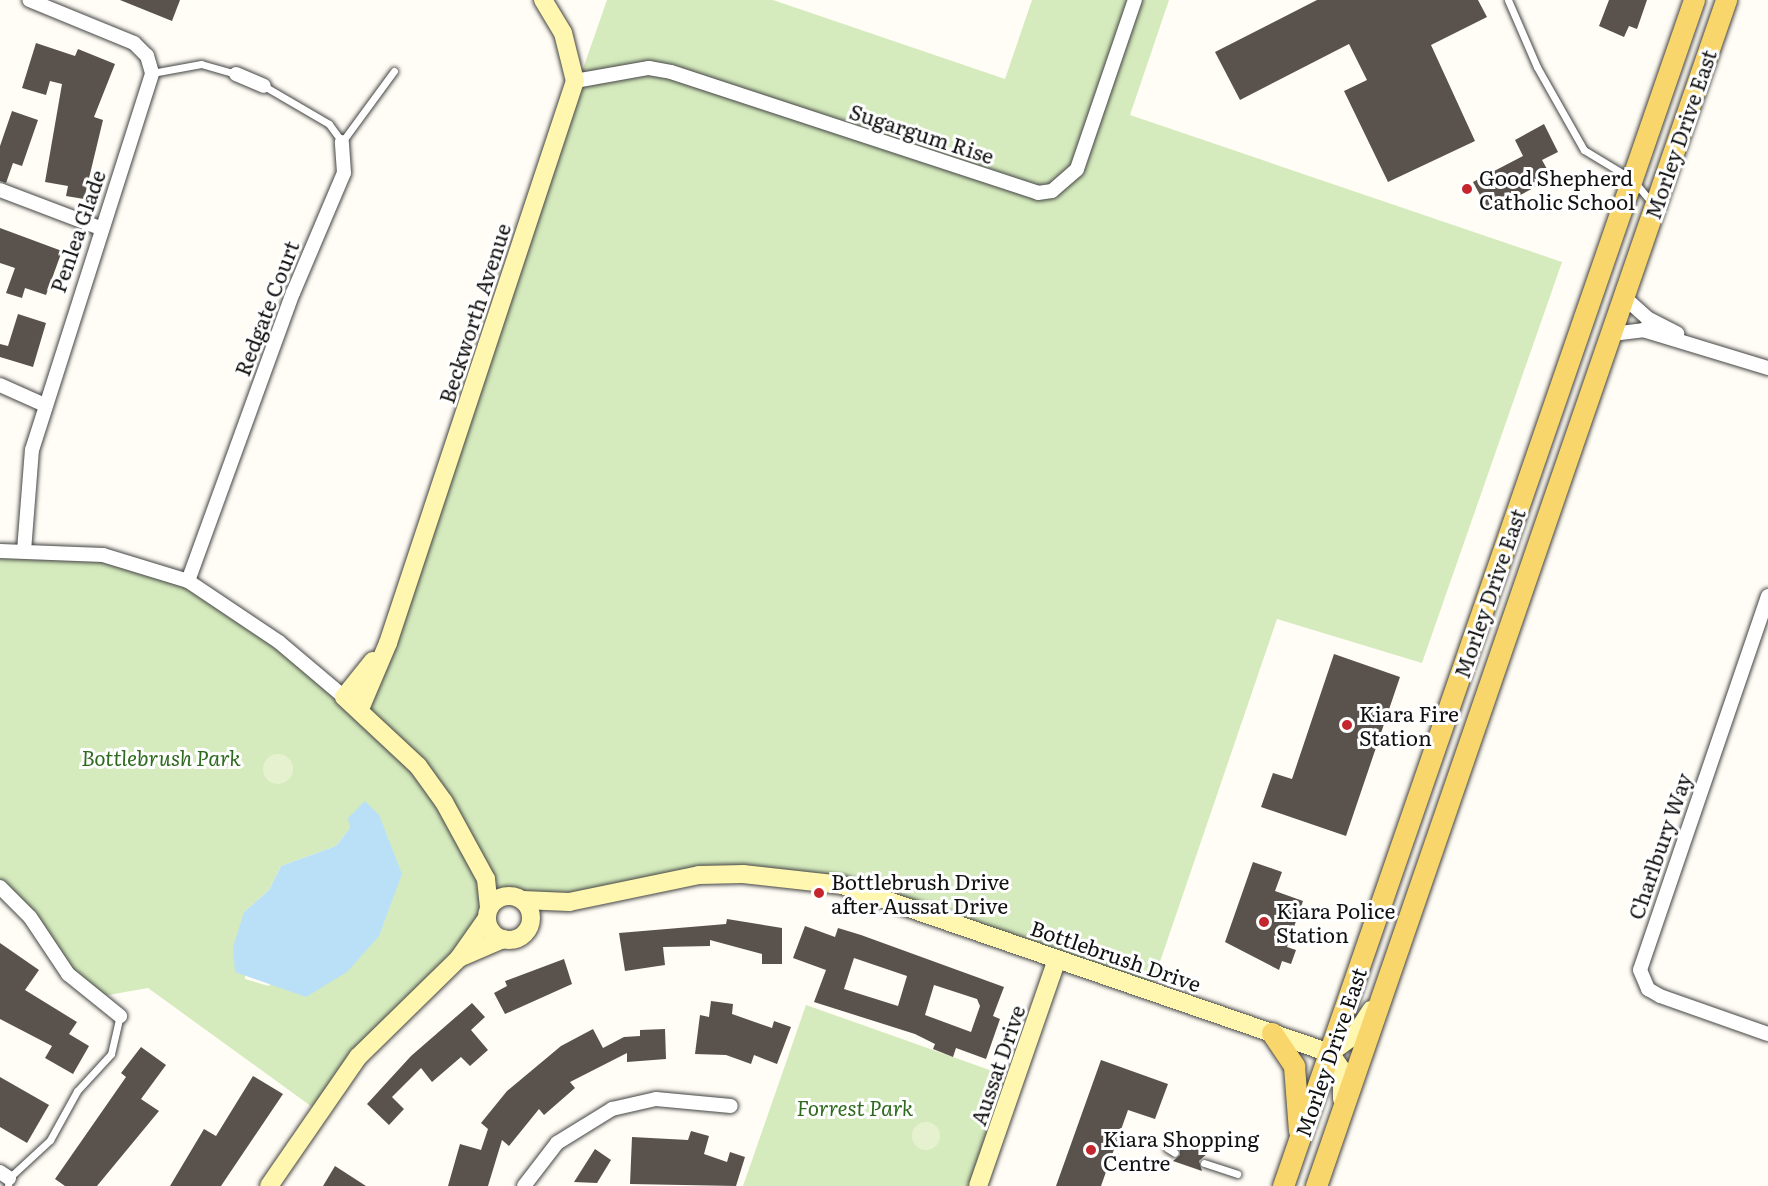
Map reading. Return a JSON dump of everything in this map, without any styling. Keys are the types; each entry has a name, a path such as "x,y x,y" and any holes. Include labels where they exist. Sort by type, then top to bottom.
{"main road":[{"name":"Morley Drive East","path":"1283,1186 1694,0"},
{"name":"Morley Drive East","path":"1316,1186 1382,987 1495,671 1726,0"},
{"path":"1455,691 1480,688 1495,671"},
{"path":"1388,885 1407,885 1430,856"},
{"path":"1272,1033 1293,1066 1295,1122 1301,1134"}],"street":[{"path":"29,0 134,43 147,56 152,73"},
{"path":"543,0 563,33 575,81"},
{"name":"Sugargum Rise","path":"575,81 649,68 671,72 1038,193 1052,191 1077,169 1135,0"},
{"name":"Penlea Glade","path":"24,551 28,479 45,405 100,228 152,73"},
{"path":"236,74 264,86"},
{"name":"Beckworth Avenue","path":"360,709 388,643 575,81"},
{"name":"Redgate Court","path":"188,581 293,293 344,173 342,142"},
{"path":"0,190 100,228"},
{"path":"1624,297 1647,318 1703,346"},
{"path":"1612,334 1643,330 1703,346 1768,369"},
{"path":"0,385 45,405"},
{"path":"0,551 103,555 188,581 279,642 360,709 418,766 486,879 516,898 531,914 528,930 459,958"},
{"name":"Charlbury Way","path":"1768,596 1640,970 1648,989 1660,996 1768,1034"},
{"name":"Beckworth Avenue","path":"344,697 388,643"},
{"name":"Bottlebrush Drive","path":"516,898 568,902 699,875 796,878 895,900 1057,959 1330,1053"},
{"path":"486,879 490,929 503,939"},
{"path":"0,886 30,917 68,974 120,1016"},
{"path":"269,1186 358,1057 459,958 488,913 516,898"},
{"name":"Bottlebrush Drive","path":"528,930 568,902"},
{"name":"Aussat Drive","path":"978,1186 1057,959"},
{"path":"1340,1113 1344,1082 1330,1053 1355,1035 1382,987"},
{"path":"524,1186 557,1143 612,1109 656,1100 731,1106"}],"lane":[{"path":"1508,0 1584,150 1632,179 1648,195 1653,211"},
{"path":"152,73 201,64 236,74"},
{"path":"264,86 329,124 342,142 394,70"},
{"path":"6,1179 50,1140 77,1091 111,1054 120,1016"},
{"path":"1167,1148 1175,1153"},
{"path":"1204,1163 1237,1174"}],"green space":[{"name":"Bottlebrush Park","path":"607,0 773,0 1005,79 1032,0 1169,0 1130,115 1562,262 1422,663 1277,619 1150,991 895,900 743,874 569,902 509,895 487,879 489,918 319,1112 148,988 97,997 0,887 0,551 69,552 188,581 359,709","holes":["350,828 269,986 245,979 244,912 269,890 281,866 336,846"]},
{"path":"278,754 289,758 293,769 289,780 278,784 267,780 263,769 267,758"},
{"name":"Forrest Park","path":"806,1005 1015,1079 978,1186 743,1186"},
{"path":"926,1122 936,1126 940,1136 936,1146 926,1150 916,1146 912,1136 916,1126"}],"water":[{"path":"365,801 379,815 402,874 379,936 347,972 306,997 235,972 233,947 244,912 269,890 281,866 336,846 350,828 348,818"}],"building":[{"path":"120,0 180,0 172,21"},
{"path":"1317,0 1478,0 1487,17 1431,45 1475,141 1388,182 1344,91 1367,80 1349,44 1240,100 1215,52"},
{"path":"1609,0 1647,0 1637,29 1629,26 1624,37 1599,26"},
{"path":"36,43 75,56 78,49 115,64 94,117 103,120 84,199 66,196 68,186 45,182 62,84 50,81 46,95 22,88"},
{"path":"12,111 38,120 22,166 13,163 6,183 0,181 0,146"},
{"path":"1544,124 1558,152 1542,160 1552,178 1489,212 1473,182 1523,156 1515,140"},
{"path":"0,228 62,251 46,295 25,288 22,298 6,293 15,268 0,263"},
{"path":"18,314 46,323 33,367 0,357 0,344 8,346"},
{"name":"Kiara Fire Station","path":"1334,654 1400,677 1346,836 1261,807 1273,773 1292,779"},
{"name":"Kiara Police Station","path":"1253,862 1282,872 1275,891 1303,901 1287,947 1296,950 1291,964 1282,961 1279,970 1225,942"},
{"path":"727,919 782,928 782,964 762,964 762,954 710,940 710,946 663,947 665,965 625,971 619,933 726,924"},
{"path":"805,926 835,937 838,928 1004,987 993,1016 1000,1019 986,1059 956,1048 953,1057 933,1049 935,1044 915,1034 814,1002 826,970 793,958","holes":["854,958 907,976 898,1006 844,989","934,985 977,999 980,1006 971,1032 925,1015"]},
{"path":"0,943 39,970 25,990 77,1022 69,1034 89,1046 73,1074 45,1058 52,1046 0,1019"},
{"path":"564,959 572,984 505,1014 494,993 507,986 505,981"},
{"path":"711,1001 733,1004 732,1014 772,1028 774,1021 791,1027 777,1064 754,1055 751,1064 726,1055 695,1054 700,1015 709,1017"},
{"path":"472,1003 485,1017 471,1030 488,1050 470,1066 461,1057 432,1082 421,1068 392,1097 404,1109 389,1125 367,1104 411,1056"},
{"path":"593,1029 603,1048 624,1037 640,1036 640,1030 665,1029 666,1059 627,1062 627,1053 570,1082 575,1088 544,1115 539,1109 509,1146 502,1140 488,1186 448,1186 460,1144 481,1150 488,1129 481,1123 507,1091 561,1046"},
{"path":"141,1047 166,1065 141,1099 159,1111 97,1186 65,1186 55,1179 126,1077 121,1073"},
{"name":"Kiara Shopping Centre","path":"1101,1060 1168,1084 1155,1119 1128,1110 1101,1186 1056,1186"},
{"path":"253,1076 283,1094 221,1186 170,1186 204,1129 216,1136"},
{"path":"0,1077 49,1105 27,1143 0,1127"},
{"path":"691,1131 709,1136 704,1154 727,1162 730,1152 745,1157 736,1186 630,1184 632,1137 688,1140"},
{"path":"1179,1143 1208,1153 1199,1161 1202,1171 1173,1161 1180,1155"},
{"path":"595,1149 611,1160 597,1183 574,1182"},
{"path":"335,1166 366,1186 323,1186"}],"place":[{"name":"Good Shepherd Catholic School","path":"1467,189"},
{"name":"Kiara Fire Station","path":"1347,725"},
{"name":"Bottlebrush Drive after Aussat Drive","path":"819,893"},
{"name":"Kiara Police Station","path":"1264,922"},
{"name":"Kiara Shopping Centre","path":"1091,1150"}]}
